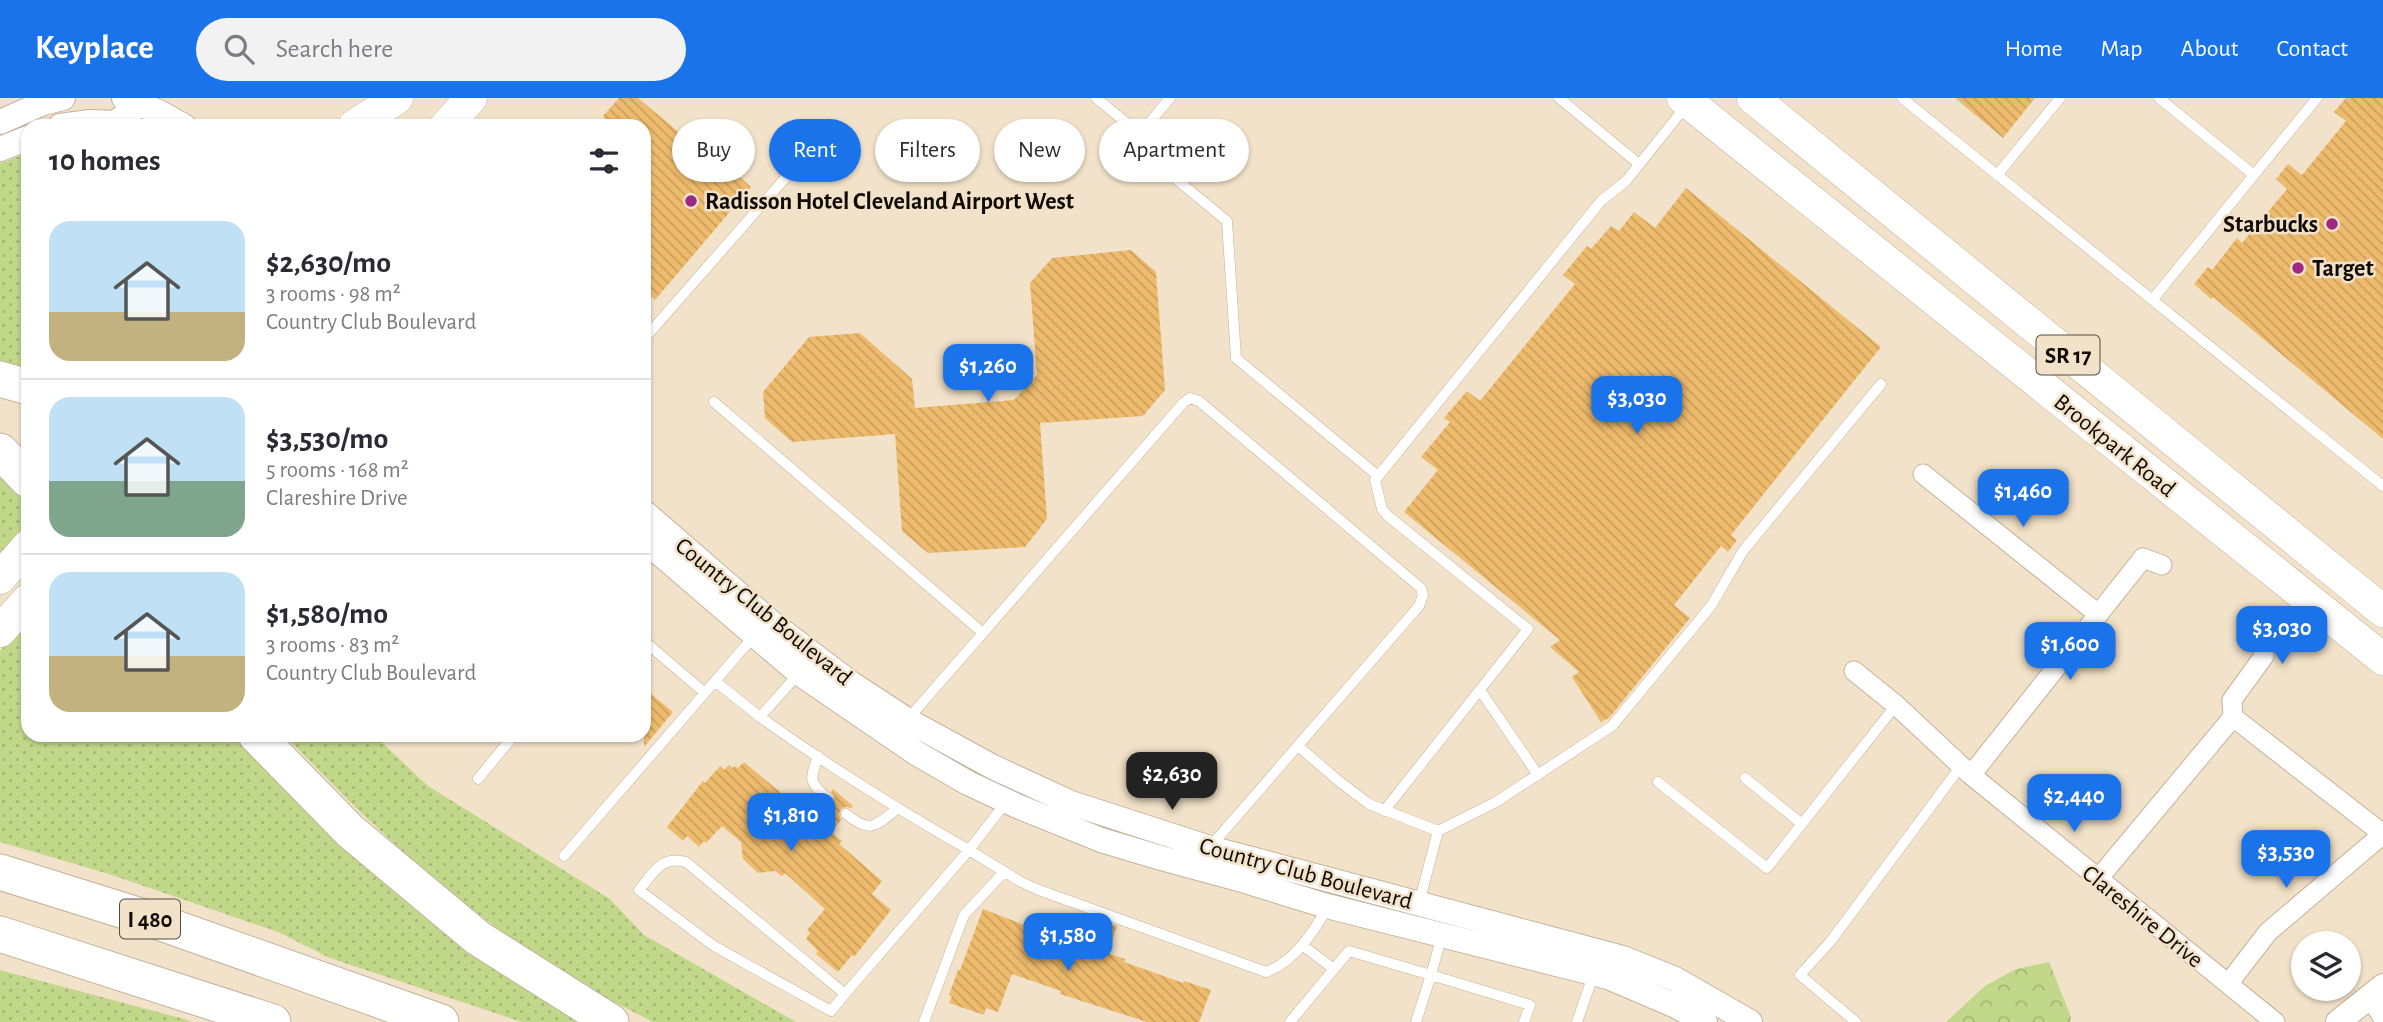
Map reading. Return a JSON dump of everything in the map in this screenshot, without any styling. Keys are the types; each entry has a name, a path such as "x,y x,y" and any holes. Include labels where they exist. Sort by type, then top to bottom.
{"highway":[{"path":"0,379 21,385"},
{"path":"0,451 21,473"},
{"path":"263,742 349,831 478,938 611,1022"},
{"name":"I 480","path":"0,872 146,918 441,1022"},
{"name":"I 480","path":"0,934 273,1022"}],"main road":[{"path":"365,119 397,98"},
{"path":"394,119 412,98"},
{"path":"452,119 471,98"},
{"name":"Brookpark Road","path":"1753,98 2383,611"},
{"name":"Brookpark Road","path":"1689,100 2383,659"},
{"path":"0,578 21,554"},
{"path":"0,631 21,608"}],"street":[{"path":"0,122 43,103 63,98"},
{"path":"118,119 131,101 169,119"},
{"path":"0,149 21,141"},
{"path":"1923,474 2098,614"},
{"name":"Country Club Boulevard","path":"651,518 773,624 806,664 916,753 968,783 1007,801 1101,840 1328,906 1412,927 1445,923 1598,963 1675,979 1750,1022"},
{"name":"Country Club Boulevard","path":"651,550 754,636 806,664 852,684 907,720 993,767 1071,803 1210,848 1419,903 1445,923"},
{"path":"1966,770 2143,558 2162,565"},
{"path":"2228,984 2268,932 2383,834 2233,716 2231,700 2264,656 2262,645 2248,636"},
{"name":"Clareshire Drive","path":"1854,671 1896,705 1966,770 2275,1022"},
{"path":"2098,880 2233,716"},
{"name":"Country Club Boulevard","path":"1598,963 1704,1022"},
{"path":"2338,1022 2379,1000"}],"lane":[{"path":"1096,98 1122,119"},
{"path":"1152,119 1170,98"},
{"path":"1559,98 1639,164"},
{"path":"1902,98 2383,486"},
{"path":"1998,174 2060,98"},
{"path":"2159,98 2254,175"},
{"path":"2153,299 2317,98"},
{"path":"1384,811 1528,629 1388,516 1377,496 1375,481 1601,201 1626,181 1689,100"},
{"path":"651,331 782,182"},
{"path":"1180,182 1227,221 1236,358 1378,477"},
{"path":"1298,746 1369,804 1438,831 1496,802 1612,726 1711,606 1743,551 1881,384"},
{"path":"907,720 1183,403 1190,398 1199,401 1421,588 1423,595 1419,606 1210,848"},
{"path":"714,401 983,633"},
{"path":"564,856 754,636"},
{"path":"651,646 705,693"},
{"path":"760,717 806,664"},
{"path":"715,681 760,717 818,757 1004,872 1039,890 1266,972 1275,969 1302,945 1313,933 1328,906"},
{"path":"1480,690 1538,775"},
{"path":"1658,782 1767,868 1896,705"},
{"path":"478,779 508,742"},
{"path":"818,757 811,780 827,798"},
{"path":"1856,1022 1800,975 1830,942 1966,770"},
{"path":"1745,778 1802,824"},
{"path":"845,994 686,862 671,859 663,863 639,890 714,946 831,1011 969,850 1007,801"},
{"path":"846,814 863,827 871,828 898,808"},
{"path":"1412,927 1438,831"},
{"path":"924,1022 964,915 1004,872"},
{"path":"1416,1022 1445,923"},
{"path":"1302,945 1334,969"},
{"path":"1290,1022 1349,951 1530,1005 1524,1022"},
{"path":"1577,1022 1598,963"}],"green space":[{"path":"21,156 21,376 0,371 0,163"},
{"path":"0,463 21,486 21,537 0,561"},
{"path":"21,628 21,742 249,742 592,1022 522,1022 330,958 278,932 109,874 0,842 0,651"},
{"path":"291,742 381,742 428,786 610,899 644,935 796,1022 653,1022 589,989 506,935 435,881 356,808"},
{"path":"2049,962 2071,1017 2070,1022 1946,1022 1985,986 2016,969"},
{"path":"0,970 184,1019 192,1022 0,1022"}],"building":[{"name":"Radisson Hotel Cleveland Airport West","path":"619,98 638,98 672,126 672,182 745,182 751,187 655,300 651,296 651,119 605,119 603,116"},
{"path":"1955,98 2035,98 2003,138"},
{"name":"Target","path":"2346,98 2383,98 2383,439 2194,284 2208,267 2212,270 2237,238 2242,243 2287,189 2276,179 2288,164 2302,175 2346,121 2334,112"},
{"path":"1686,188 1881,347 1731,535 1737,540 1728,552 1721,546 1674,605 1690,618 1609,718 1601,722 1572,677 1579,672 1550,647 1560,640 1404,512 1438,470 1421,457 1450,422 1444,418 1467,391 1480,401 1575,284 1563,275 1587,246 1591,249 1611,226 1619,231 1634,212 1655,228"},
{"path":"1131,250 1156,272 1165,390 1143,416 1040,423 1047,519 1025,547 928,553 902,531 895,434 792,442 765,418 763,392 809,337 860,333 912,379 915,408 1014,400 1037,375 1030,283 1052,258"},
{"path":"651,694 673,712 651,739"},
{"path":"744,762 787,798 789,795 806,810 807,807 814,813 822,803 829,805 833,802 833,789 853,806 841,809 841,820 831,832 842,841 839,844 882,881 872,894 891,910 854,957 852,955 838,972 816,954 818,951 806,939 810,933 807,930 825,909 785,873 782,876 775,871 758,873 743,859 741,842 722,826 699,847 687,836 683,841 667,827 703,781 705,783 720,766 724,770 729,765 738,768"},
{"path":"983,909 1066,941 1067,938 1085,945 1087,941 1091,942 1099,920 1117,926 1107,953 1125,959 1124,962 1183,983 1184,981 1211,990 1199,1022 1147,1022 1060,994 1061,991 1012,974 998,1012 986,1008 984,1015 949,1003 952,996 949,995 958,970"}],"place":[{"name":"Radisson Hotel Cleveland Airport West","path":"691,201"},
{"name":"Starbucks","path":"2332,224"},
{"name":"Target","path":"2298,268"}]}
